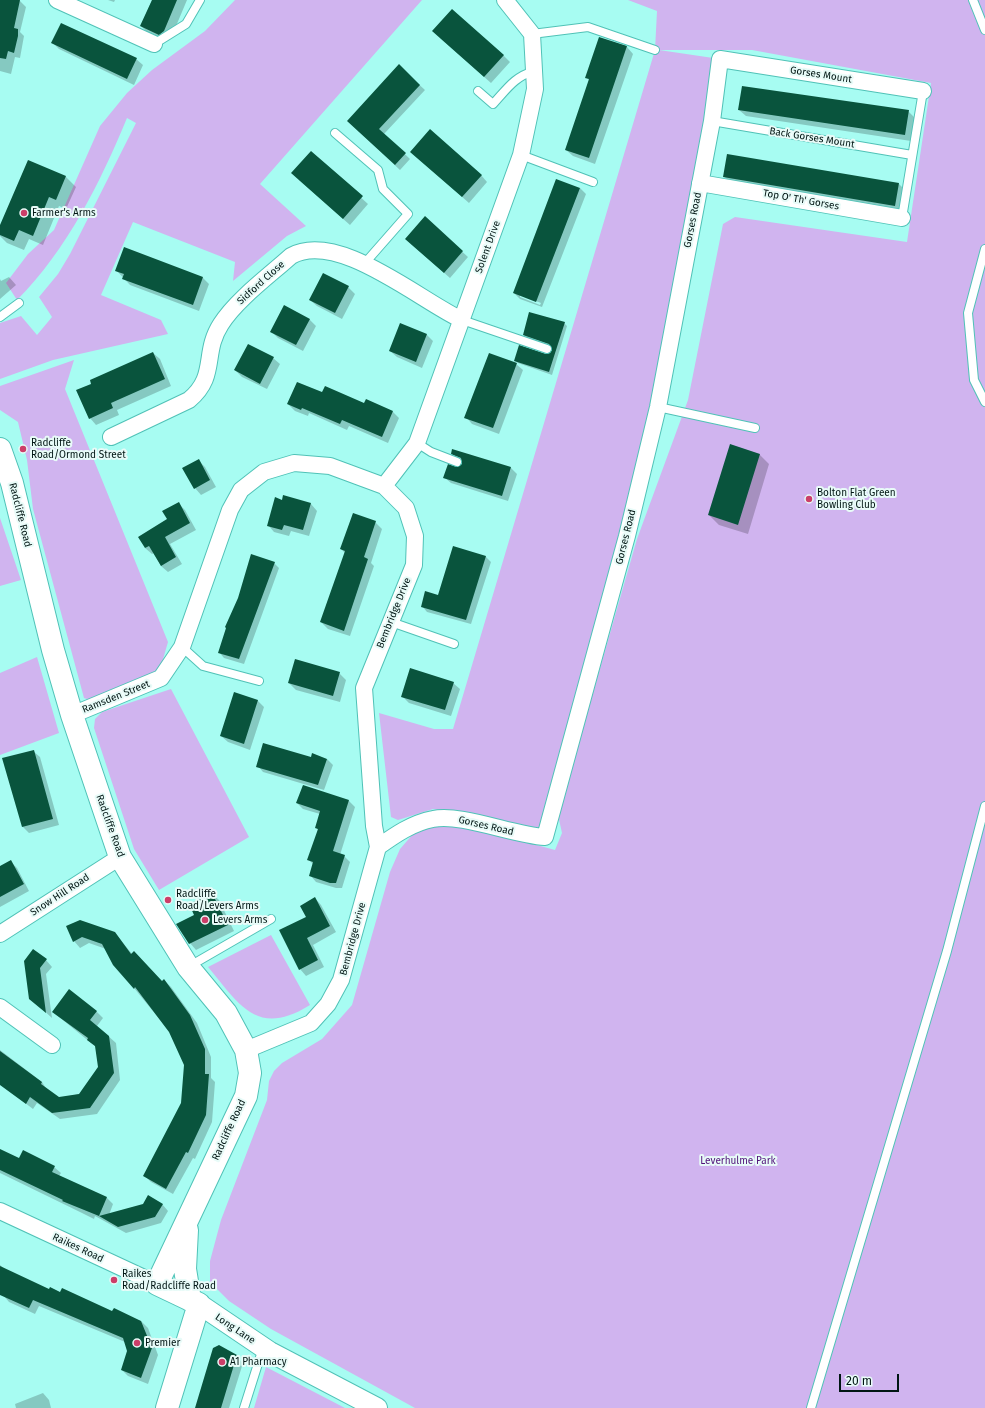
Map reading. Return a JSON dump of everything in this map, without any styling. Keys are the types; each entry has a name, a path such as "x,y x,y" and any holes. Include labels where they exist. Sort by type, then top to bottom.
{"main road":[{"name":"Radcliffe Road","path":"0,449 12,483 53,650 72,715 120,857 188,967 226,1013 246,1050 250,1073 246,1096 157,1284"},
{"name":"Radcliffe Road","path":"167,1408 195,1302 185,1254 189,1214"},
{"name":"Long Lane","path":"157,1284 195,1302"}],"street":[{"path":"58,0 154,44"},
{"path":"505,0 532,34"},
{"name":"Solent Drive","path":"384,486 417,443 520,155 535,89 532,34"},
{"name":"Gorses Mount","path":"720,59 922,91"},
{"name":"Gorses Road","path":"378,847 404,829 434,819 456,819 518,834 546,837 625,544 658,407 712,122 720,59"},
{"name":"Top O' Th' Gorses","path":"700,183 902,218"},
{"name":"Sidford Close","path":"111,437 189,400 196,394 206,379 211,341 221,323 234,307 291,256 301,251 318,250 335,253 365,263 443,311 462,320"},
{"name":"Bembridge Drive","path":"161,678 182,647 230,510 241,490 264,472 294,463 330,466 384,486 406,508 415,536 414,565 364,688 374,826 378,847 341,980 328,1004 311,1023 246,1050"},
{"name":"Ramsden Street","path":"72,715 161,678"},
{"name":"Snow Hill Road","path":"0,934 120,857"},
{"path":"0,1007 52,1045"},
{"name":"Raikes Road","path":"0,1211 157,1284"},
{"name":"Long Lane","path":"195,1302 267,1350 377,1408"}],"lane":[{"path":"154,44 186,24 200,0"},
{"path":"973,0 985,30"},
{"path":"532,34 588,27 655,50"},
{"path":"478,91 493,104 521,75 534,71"},
{"path":"902,218 922,91"},
{"name":"Back Gorses Mount","path":"712,122 912,155"},
{"path":"335,133 378,170 383,189 408,214 365,263"},
{"path":"520,155 594,182"},
{"path":"985,249 968,313 974,380 985,402"},
{"path":"0,317 19,303"},
{"path":"462,320 547,349"},
{"path":"658,407 755,428"},
{"path":"417,443 431,452 457,462"},
{"path":"391,622 454,644"},
{"path":"182,647 203,666 259,681"},
{"path":"811,1408 944,958 985,806"},
{"path":"188,967 270,919"},
{"path":"244,1408 267,1350"}],"green space":[{"path":"235,0 422,0 260,184 306,226 287,236 233,281 235,262 133,222 101,295 161,320 168,334 53,360 0,379 0,323 21,316 37,335 52,317 39,297 58,274 70,254 136,123 127,118 94,191 81,215 51,260 17,300 6,283 28,254 54,230 100,126 127,93 152,70 205,31"},
{"name":"Leverhulme Park","path":"628,0 985,0 985,1408 415,1408 271,1329 229,1301 210,1282 210,1261 221,1220 267,1100 269,1081 274,1071 282,1063 322,1039 352,1005 390,872 400,849 414,833 435,824 463,825 555,850 562,833 558,815 637,539 688,400 723,224 735,217 907,242 931,83 752,50 659,50 720,59 694,210 650,404 627,536 539,831 466,814 433,809 398,820 391,817 379,713 434,729 453,729 655,50 657,11"},
{"path":"74,360 65,389 168,642 159,673 90,700 84,698 33,509 27,460 18,422 0,410 0,386"},
{"path":"0,518 21,580 0,586"},
{"path":"37,657 59,733 0,755 0,673"},
{"path":"171,689 249,837 159,890 134,849 94,728 95,719 102,712"},
{"path":"271,935 310,1005 292,1014 276,1018 263,1017 251,1013 230,994 208,967"},
{"path":"266,1367 345,1408 254,1408"}],"building":[{"path":"0,0 20,0 14,28 18,29 18,36 14,53 8,51 6,59 0,58"},
{"path":"152,0 177,0 164,31 159,35 140,26"},
{"path":"452,9 504,55 484,77 432,31"},
{"path":"61,23 137,58 127,79 51,43"},
{"path":"599,37 627,46 589,158 565,150 589,79 585,78"},
{"path":"399,64 420,85 379,129 406,153 395,165 347,121"},
{"path":"742,86 909,110 905,135 738,110"},
{"path":"430,129 482,175 462,197 410,152"},
{"path":"311,151 363,196 343,219 291,173"},
{"path":"727,154 899,183 895,206 723,177"},
{"name":"Farmer's Arms","path":"28,160 66,176 56,200 49,197 33,236 19,230 14,241 0,235 0,225"},
{"path":"556,179 580,188 536,302 513,293"},
{"path":"425,216 463,251 444,273 405,239"},
{"path":"124,247 203,277 193,305 122,279 124,274 115,271"},
{"path":"323,273 349,286 335,313 309,300"},
{"path":"284,305 310,319 296,345 270,332"},
{"path":"529,312 565,322 549,372 514,361 519,345 546,354 550,353 552,350 549,344 523,335"},
{"path":"400,323 427,334 416,362 389,351"},
{"path":"248,344 274,357 260,384 234,370"},
{"path":"153,352 165,379 111,403 113,408 89,419 76,390 91,384 90,380"},
{"path":"489,353 517,363 493,428 464,418"},
{"path":"297,382 322,392 325,386 364,403 366,399 393,411 382,437 342,420 340,424 302,408 301,410 287,404"},
{"path":"730,444 760,454 738,525 708,515"},
{"path":"452,449 511,467 502,496 443,478 448,464 457,467 462,464 461,458 451,454"},
{"path":"199,459 210,480 194,489 182,468"},
{"path":"283,495 311,503 303,530 284,525 282,530 267,526 275,497 282,500"},
{"path":"179,502 190,523 165,537 176,557 161,566 149,546 145,548 138,537 167,519 162,511"},
{"path":"353,513 376,521 364,557 368,559 344,631 320,622 345,551 340,549"},
{"path":"453,546 486,556 466,620 421,607 425,591 438,595"},
{"path":"251,554 275,562 239,659 218,653 226,628 225,627 238,598"},
{"path":"295,659 340,672 333,696 288,683"},
{"path":"410,668 454,682 445,710 401,697"},
{"path":"234,692 258,700 244,744 220,736"},
{"path":"263,743 311,757 312,753 327,759 318,785 256,767"},
{"path":"34,750 53,819 22,827 2,758"},
{"path":"303,785 349,800 333,851 345,855 336,883 330,883 309,876 313,862 307,860 318,829 315,828 320,811 296,803"},
{"path":"11,860 24,884 0,897 0,866"},
{"name":"Levers Arms","path":"212,893 228,925 189,944 176,924 194,915 189,904"},
{"path":"315,897 330,926 307,938 318,960 299,970 279,930 306,917 300,906"},
{"path":"80,920 115,932 131,954 134,951 162,981 164,979 190,1015 205,1049 205,1074 209,1074 206,1115 188,1153 186,1152 166,1189 143,1176 181,1103 184,1065 169,1032 135,987 134,989 113,965 102,944 82,937 73,942 66,926"},
{"path":"33,949 47,959 40,968 46,1013 29,999 24,961"},
{"path":"69,989 97,1011 90,1020 109,1036 114,1073 90,1108 52,1113 30,1097 26,1104 0,1085 0,1051 42,1082 41,1084 59,1097 79,1094 98,1067 95,1046 87,1040 88,1038 52,1012"},
{"path":"0,1149 19,1158 23,1150 55,1166 52,1172 107,1197 99,1216 62,1201 63,1200 0,1170"},
{"path":"148,1195 163,1204 155,1217 118,1227 99,1216 143,1204"},
{"path":"0,1266 49,1289 50,1287 60,1292 62,1288 112,1311 114,1308 141,1321 152,1348 141,1378 121,1370 127,1351 123,1338 33,1300 29,1308 0,1295"},
{"path":"219,1345 237,1355 221,1408 195,1408 213,1348"}],"place":[{"name":"Farmer's Arms","path":"24,213"},
{"name":"Radcliffe Road/Ormond Street","path":"23,449"},
{"name":"Bolton Flat Green Bowling Club","path":"809,499"},
{"name":"Radcliffe Road/Levers Arms","path":"168,900"},
{"name":"Levers Arms","path":"205,920"},
{"name":"Raikes Road/Radcliffe Road","path":"114,1280"},
{"name":"Premier","path":"137,1343"},
{"name":"A1 Pharmacy","path":"222,1362"}]}
